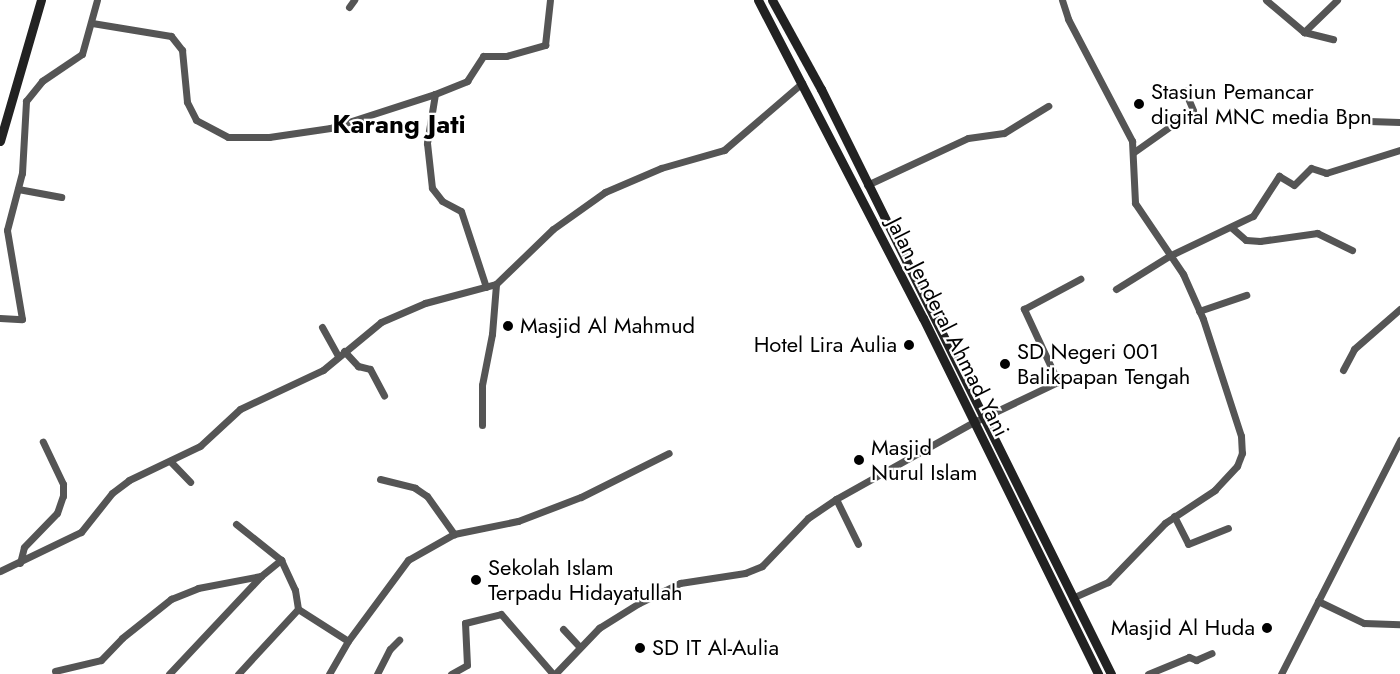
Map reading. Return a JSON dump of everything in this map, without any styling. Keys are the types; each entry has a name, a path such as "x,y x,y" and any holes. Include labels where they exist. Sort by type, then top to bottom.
{"main road":[{"path":"0,141 41,0"},
{"name":"Jalan Jenderal Ahmad Yani","path":"758,0 974,422 1098,674"},
{"name":"Jalan Jenderal Ahmad Yani","path":"772,0 1111,674"}],"street":[{"path":"0,318 22,320 7,230 8,213 18,189 26,101 42,81 82,54 97,0"},
{"path":"349,7 354,0"},
{"path":"92,23 171,36 182,50 190,112 201,123 228,137 289,136 330,128 435,94 467,81 483,56 506,56 545,45 550,0"},
{"path":"1062,0 1068,19 1120,116 1134,152 1135,203 1183,274 1199,311 1215,353 1242,453 1237,466 1215,490 1174,516 1108,582 1072,598"},
{"path":"1266,0 1304,32 1333,39"},
{"path":"1304,32 1337,0"},
{"path":"0,571 81,532 112,493 129,480 211,438 240,409 299,384 338,356 368,330 401,312 496,284 553,229 586,204 661,168 724,150 802,83"},
{"path":"1134,152 1193,110 1185,91"},
{"path":"435,94 427,143 432,188 442,201 461,211 486,287"},
{"path":"867,185 968,138 1004,133 1048,106"},
{"path":"1369,122 1400,122"},
{"path":"1116,289 1169,256 1232,228 1253,216 1278,176 1294,185 1311,168 1326,173 1400,150"},
{"path":"18,189 61,197"},
{"path":"1232,228 1237,235 1253,240 1317,233 1352,250"},
{"path":"451,674 467,665 465,623 501,614 523,644 554,674 599,628 639,603 680,583 745,573 762,566 808,518 837,499 974,422 1058,382 1024,309 1080,279"},
{"path":"482,425 482,385 492,334 496,284"},
{"path":"1199,311 1246,295"},
{"path":"1343,370 1354,349 1400,309"},
{"path":"322,327 338,356"},
{"path":"344,351 358,366 370,369 384,395"},
{"path":"1281,674 1400,440"},
{"path":"20,563 24,547 57,513 63,496 63,484 43,442"},
{"path":"328,674 348,641 408,560 454,534 518,521 581,497 669,453"},
{"path":"170,461 190,482"},
{"path":"380,479 415,488 427,496 454,534"},
{"path":"837,499 858,544"},
{"path":"1174,516 1188,544 1228,528"},
{"path":"236,524 281,560 295,590 298,609 348,641"},
{"path":"170,674 261,576 281,560"},
{"path":"54,671 101,660 122,638 171,598 198,588 261,576"},
{"path":"1318,601 1364,623 1400,624"},
{"path":"238,674 298,609"},
{"path":"563,629 579,646"},
{"path":"377,674 390,649 399,640"},
{"path":"1148,674 1189,657 1196,660 1212,653"}],"place":[{"name":"Stasiun Pemancar digital MNC media Bpn","path":"1139,104"},
{"name":"Masjid Al Mahmud","path":"508,326"},
{"name":"Hotel Lira Aulia","path":"909,345"},
{"name":"SD Negeri 001 Balikpapan Tengah","path":"1005,364"},
{"name":"Masjid Nurul Islam","path":"859,460"},
{"name":"Sekolah Islam Terpadu Hidayatullah","path":"476,580"},
{"name":"Masjid Al Huda","path":"1267,628"},
{"name":"SD IT Al-Aulia","path":"640,648"}],"district":[{"name":"Karang Jati","path":"399,125"}]}
